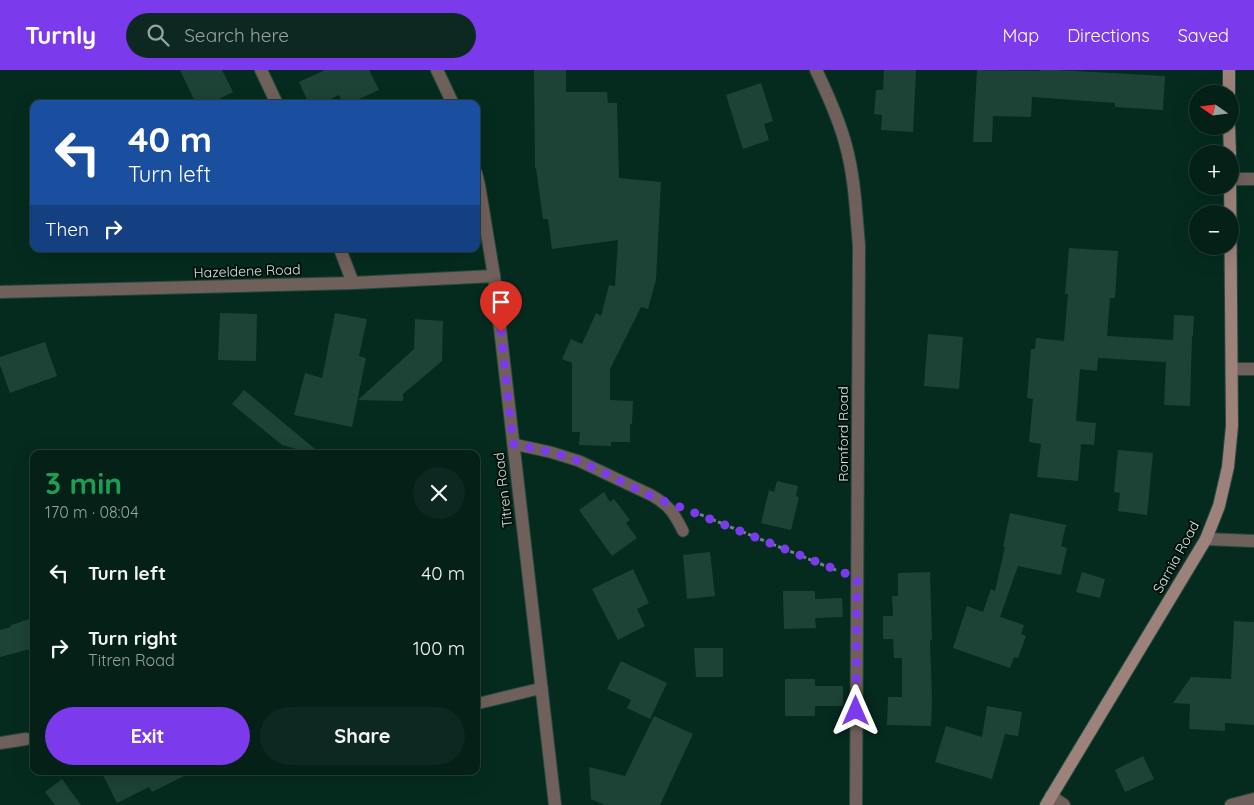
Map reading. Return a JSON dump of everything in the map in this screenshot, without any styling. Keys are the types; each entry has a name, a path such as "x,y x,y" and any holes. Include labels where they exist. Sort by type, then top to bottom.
{"main road":[{"path":"1228,70 1229,85"},
{"name":"Sarnia Road","path":"1049,801 1206,539 1219,506 1228,467 1232,426 1230,195"}],"street":[{"path":"261,70 276,100"},
{"path":"438,70 451,100"},
{"name":"Romford Road","path":"816,70 837,116 846,146 854,187 859,246 856,805"},
{"path":"1239,179 1254,179"},
{"name":"Titren Road","path":"480,191 494,276 555,805"},
{"path":"341,252 353,283"},
{"name":"Hazeldene Road","path":"0,292 353,283 494,276"},
{"path":"1232,368 1254,369"},
{"path":"1206,539 1254,541"},
{"path":"0,743 26,739"},
{"path":"1231,805 1254,799"},
{"path":"1049,801 1064,805"}],"lane":[{"path":"513,444 579,461 660,500 670,508 683,532"},
{"path":"480,703 542,688"}],"path":[{"path":"660,500 857,578"}],"building":[{"path":"180,70 222,70 233,92 217,100 194,100"},
{"path":"325,70 369,70 379,90 357,100 341,100 339,95 328,100 307,100 299,82"},
{"path":"534,70 566,70 566,92 607,92 608,103 617,103 619,178 661,182 656,280 648,309 641,307 610,369 610,400 633,401 630,442 611,442 611,446 579,445 580,432 572,432 572,363 562,359 571,339 582,344 596,313 601,316 609,285 615,286 618,240 552,249 548,219 543,219 535,168"},
{"path":"884,70 916,70 913,132 881,130 882,115 874,114 876,90 883,90"},
{"path":"977,70 1057,70 1165,76 1163,110 1115,107 1115,103 1032,97 1031,117 993,116 992,142 973,142"},
{"path":"761,83 773,121 764,124 769,140 743,149 726,95"},
{"path":"1069,248 1118,251 1115,298 1110,298 1107,336 1173,340 1174,315 1194,316 1190,406 1164,405 1166,362 1098,358 1097,371 1080,369 1076,421 1096,423 1094,445 1081,444 1078,481 1037,477 1041,444 1029,442 1033,399 1027,398 1031,349 1035,349 1036,338 1064,341 1068,294 1065,294"},
{"path":"220,313 257,314 256,361 218,360"},
{"path":"335,313 367,319 359,356 366,358 352,427 294,415 305,373 322,378"},
{"path":"415,319 443,321 442,361 403,394 403,401 358,400 414,349"},
{"path":"928,334 963,337 959,389 924,386"},
{"path":"45,342 57,376 10,393 0,365 0,357"},
{"path":"244,390 316,450 300,450 282,445 232,404"},
{"path":"1118,450 1153,453 1147,515 1118,511 1120,493 1114,492"},
{"path":"777,481 798,486 796,496 799,497 791,530 761,523 769,490 774,492"},
{"path":"604,492 610,502 614,499 630,520 626,523 637,538 612,556 579,510"},
{"path":"1010,513 1066,525 1061,546 1067,548 1061,575 1018,566 1000,617 1024,625 1021,634 1026,636 1018,658 1014,657 1010,668 953,648 967,606 983,612 991,589 995,591 1005,547 1003,547"},
{"path":"710,552 715,596 687,599 683,555"},
{"path":"633,569 649,603 637,609 645,626 618,640 592,589"},
{"path":"930,572 932,641 930,640 931,726 887,725 888,697 902,697 902,658 894,658 893,639 883,639 883,616 893,616 892,596 898,596 898,573"},
{"path":"1082,572 1105,579 1100,598 1076,592"},
{"path":"783,591 815,591 815,599 842,598 843,617 815,618 816,628 784,629"},
{"path":"30,619 30,649 0,657 0,630 11,627 11,625"},
{"path":"1234,621 1254,622 1254,725 1225,723 1225,731 1189,729 1190,704 1173,703 1191,677 1231,679"},
{"path":"694,648 723,648 723,677 696,677"},
{"path":"621,661 667,683 650,719 627,708 631,700 607,689"},
{"path":"785,679 815,679 815,686 843,686 843,706 815,706 815,716 785,716"},
{"path":"987,706 1022,712 1018,736 1005,734 992,779 935,762 946,726 982,737"},
{"path":"654,716 693,734 660,805 605,805 591,799 589,767 625,776"},
{"path":"1143,756 1154,779 1125,792 1115,770"},
{"path":"103,775 186,775 152,792 149,787 117,803"},
{"path":"62,779 81,805 55,805 45,792"}],"route":[{"path":"501,332 513,444 579,461 660,500 857,578 856,711"}]}
